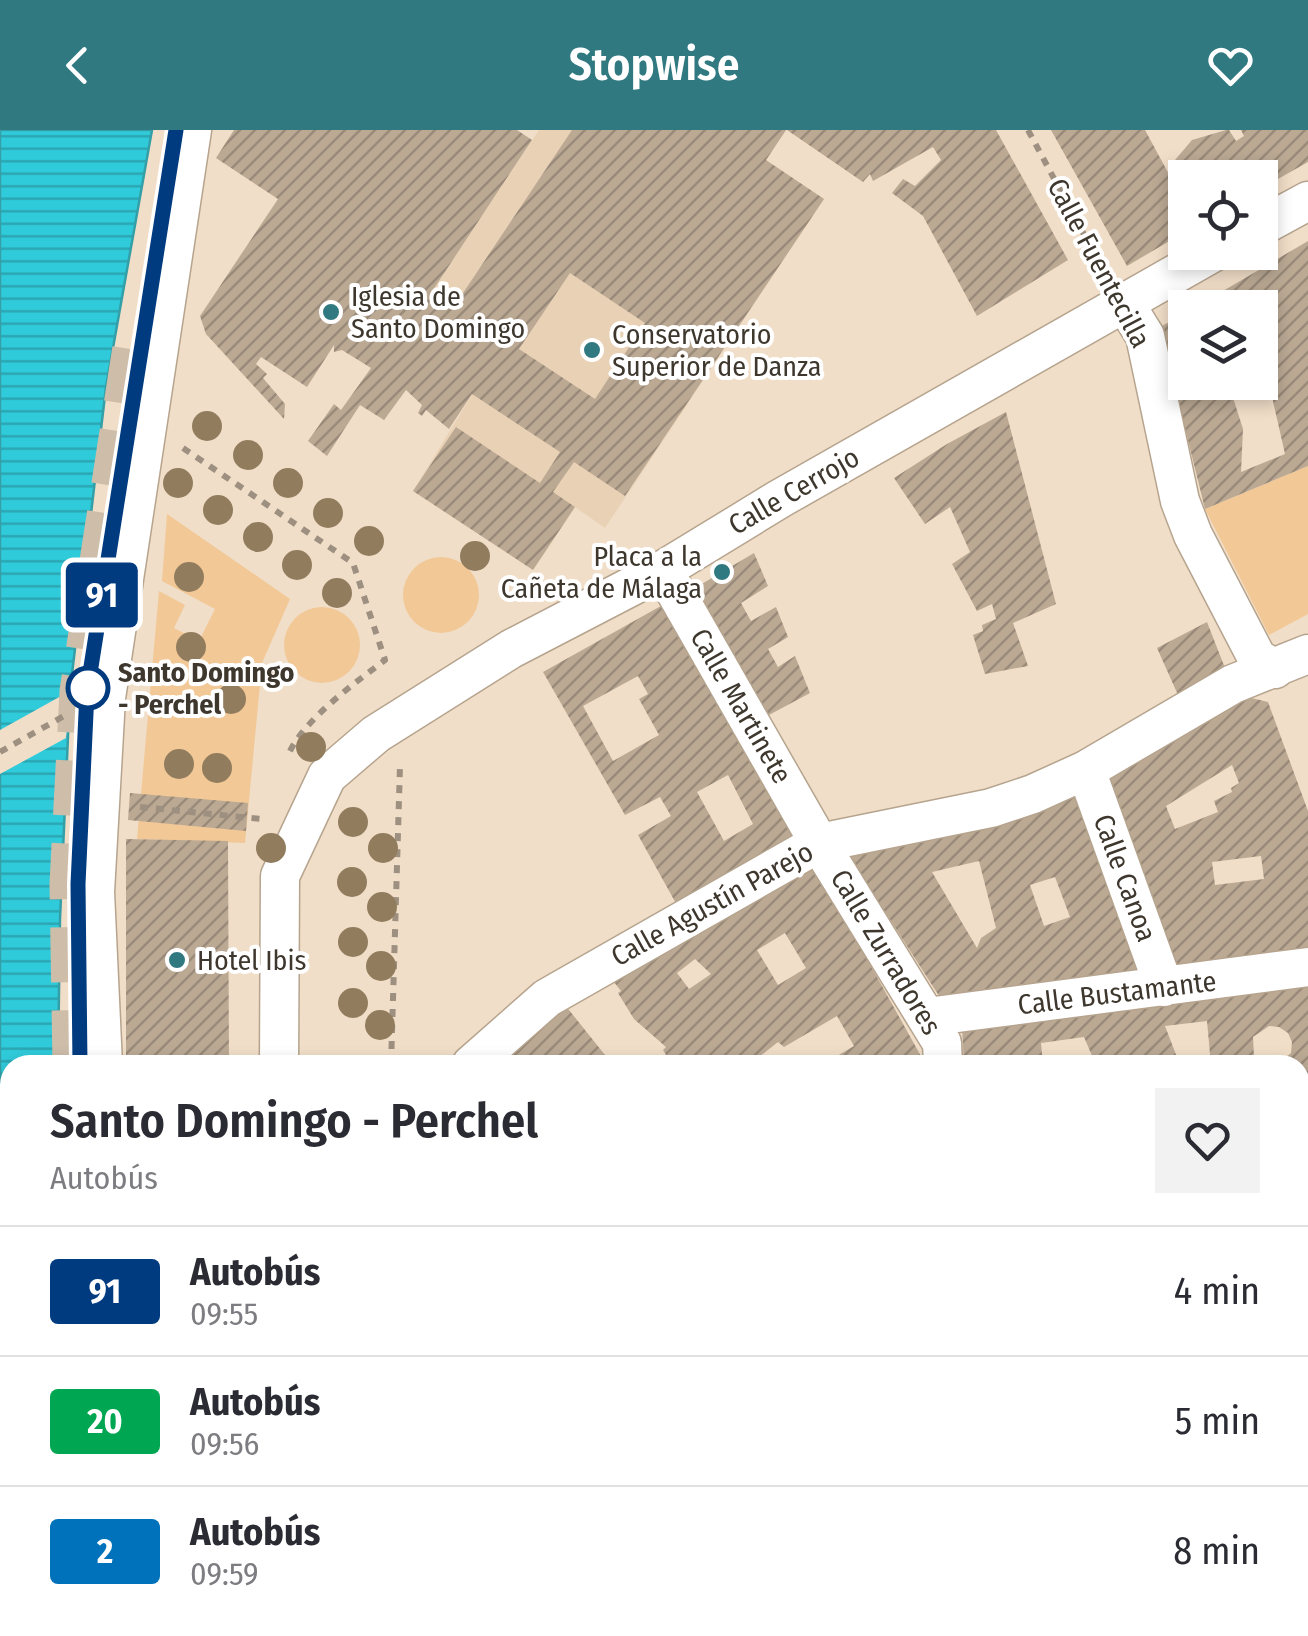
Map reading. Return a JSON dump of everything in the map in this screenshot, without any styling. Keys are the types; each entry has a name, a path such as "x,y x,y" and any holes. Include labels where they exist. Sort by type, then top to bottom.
{"street":[{"path":"103,1055 96,892 114,804 106,698 192,130"},
{"path":"1278,217 1308,201"},
{"name":"Calle Cerrojo","path":"279,1055 280,876 328,776 376,734 511,649 663,570 780,498 1182,270"},
{"name":"Calle Fuentecilla","path":"1124,302 1145,336 1180,501 1194,536 1257,658 1297,669"},
{"name":"Calle Martinete","path":"663,570 819,842"},
{"name":"Calle Agustín Parejo","path":"482,1055 547,998 819,842 991,808 1033,794 1086,770 1233,684 1297,669"},
{"name":"Calle Canoa","path":"1086,770 1164,987"},
{"name":"Calle Zurradores","path":"819,842 927,1016 942,1043 943,1055"},
{"name":"Calle Bustamante","path":"927,1016 1308,968"}],"path":[{"name":"Calle Fuentecilla","path":"1028,130 1098,262 1124,302"},
{"path":"146,427 161,432 353,563 385,660"},
{"path":"0,752 68,714"},
{"path":"390,1055 400,766"},
{"path":"114,804 264,820"}],"shaded area":[{"name":"Conservatorio Superior de Danza","path":"539,130 786,130 766,161 824,199 605,528 575,507 533,570 413,491 472,395 443,375 431,293"},
{"path":"1308,466 1308,614 1269,635 1205,509"},
{"path":"167,514 290,599 262,663 245,843 137,839 159,591 185,605 174,628 199,641 215,609 162,581"},
{"path":"441,557 468,568 479,595 468,622 441,633 414,622 403,595 414,568"},
{"path":"322,607 349,618 360,645 349,672 322,683 295,672 284,645 295,618"}],"water":[{"path":"0,130 152,130 106,387 70,691 58,1055 0,1055"}],"pier":[{"path":"70,691 66,738 0,774 0,730"}],"building":[{"path":"234,130 517,130 532,140 431,293 453,308 572,130 786,130 766,160 824,199 625,496 574,462 553,492 575,507 533,570 413,491 456,427 540,483 560,452 472,394 449,429 426,410 422,416 418,413 422,405 406,390 384,420 360,405 327,456 308,441 334,404 341,410 371,368 342,350 334,352 334,345 307,387 261,357 256,364 267,374 263,378 285,404 284,419 206,334 200,316 278,199 216,158","holes":["570,273 645,323 595,399 519,349"]},
{"path":"787,130 996,130 1068,260 977,316 923,216 892,193 903,179 915,186 941,160 933,147 873,181 870,174 863,182"},
{"path":"1051,130 1145,130 1168,172 1168,242 1127,266"},
{"path":"1226,130 1236,141 1244,136 1241,130 1308,130 1308,162 1278,179 1278,160 1175,160 1192,140"},
{"path":"1308,241 1308,466 1205,509 1178,400 1234,400 1243,429 1241,472 1285,454 1273,400 1278,400 1278,290 1225,290 1259,270 1278,270 1278,259"},
{"path":"1168,323 1168,359 1160,327"},
{"path":"1006,412 1056,604 1013,623 1028,666 985,674 973,635 983,631 982,625 996,619 992,604 977,611 952,564 970,552 950,507 925,524 894,478"},
{"path":"754,553 768,586 741,603 751,621 776,607 788,637 768,649 778,667 795,656 810,693 769,715 695,588"},
{"path":"668,602 795,835 678,907 638,835 671,816 660,797 625,815 543,672","holes":["638,676 648,694 639,699 659,735 613,761 583,706","728,775 753,824 724,841 697,792"]},
{"path":"1207,622 1225,668 1178,695 1157,648"},
{"path":"1239,695 1268,702 1308,811 1308,953 1174,970 1102,782","holes":["1232,765 1239,783 1231,788 1232,792 1214,801 1218,812 1175,829 1166,806","1261,856 1264,879 1215,885 1212,862"]},
{"path":"1085,787 1149,973 941,999 846,851","holes":["979,861 996,928 981,938 977,948 932,872","1055,877 1070,917 1044,926 1030,885"]},
{"path":"130,793 248,803 246,831 128,820"},
{"name":"Hotel Ibis","path":"126,839 228,841 229,1055 126,1055"},
{"path":"812,860 920,1055 839,1055 854,1046 837,1016 784,1047 778,1042 762,1055 666,1055 666,1047 634,1019 618,993 621,991 610,977","holes":["785,933 806,968 778,985 757,950","695,959 711,974 689,989 677,973"]},
{"path":"1308,983 1308,1055 1289,1055 1292,1042 1288,1033 1269,1026 1253,1037 1254,1055 1210,1055 1207,1021 1165,1026 1176,1055 1092,1055 1084,1037 1041,1043 1042,1055 963,1055 962,1027"},
{"path":"565,1005 605,1055 508,1055"}],"tunnel":[{"path":"80,1055 77,884 87,692 142,335"}],"bus line":[{"name":"91","path":"80,1055 78,884 87,692 176,130"}],"place":[{"name":"Iglesia de Santo Domingo","path":"331,312"},
{"name":"Conservatorio Superior de Danza","path":"592,350"},
{"name":"Placa a la Cañeta de Málaga","path":"722,572"},
{"name":"Santo Domingo - Perchel","path":"88,688"},
{"name":"Hotel Ibis","path":"177,960"}]}
